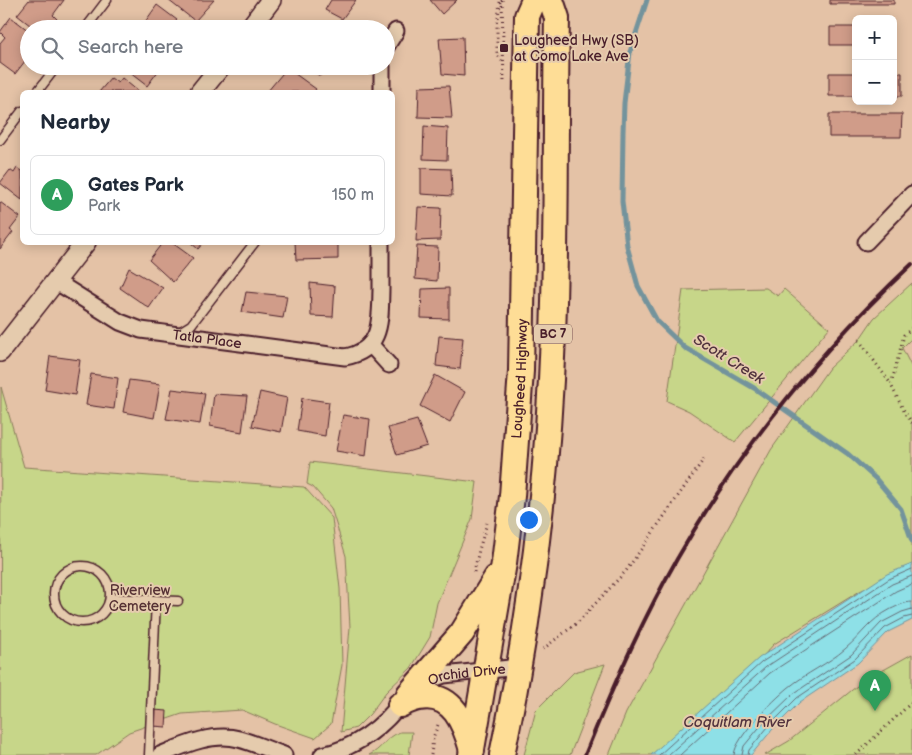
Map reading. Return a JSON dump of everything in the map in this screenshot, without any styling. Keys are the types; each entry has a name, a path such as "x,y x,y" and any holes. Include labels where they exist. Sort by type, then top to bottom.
{"main road":[{"name":"Lougheed Highway","path":"472,753 504,563 512,496 522,371 527,16 534,0"},
{"name":"BC 7","path":"502,755 536,551 552,354 557,18 551,0"},
{"path":"404,699 462,633 492,586 504,563"},
{"path":"404,699 424,697 437,699 451,707 463,722 472,753"}],"street":[{"path":"256,20 271,0"},
{"path":"202,90 214,75"},
{"path":"382,75 382,90"},
{"path":"866,242 912,194"},
{"path":"0,352 84,245"},
{"path":"381,245 380,322 376,337 370,344 389,365"},
{"name":"Tatla Place","path":"55,281 130,327 140,330 340,358 356,354 370,344"},
{"name":"Orchid Drive","path":"322,755 343,749 368,736 417,686 436,677 518,667"},
{"path":"160,755 192,743 226,737 240,739 284,755"}],"lane":[{"path":"92,20 107,0"},
{"path":"38,90 50,75"},
{"path":"0,140 20,114"},
{"path":"175,336 191,325 253,245"},
{"path":"86,566 102,574 110,590 110,598 107,607 101,615 93,620 84,622 74,621 59,610 54,592 57,583 68,570 86,566"},
{"path":"110,598 178,601"},
{"path":"149,755 156,600"}],"path":[{"path":"501,0 504,87"},
{"path":"891,385 904,335 912,328"},
{"path":"859,340 891,385 912,423"},
{"path":"518,667 577,623 626,571 706,456"},
{"path":"473,580 488,520"},
{"path":"856,755 912,702"},
{"path":"431,755 436,726 441,720"}],"green space":[{"path":"912,283 912,338 902,348 912,368 912,566 860,591 774,644 726,697 651,755 609,755 626,713 771,450 829,368 859,340 874,318"},
{"path":"766,288 778,296 784,289 829,328 735,442 689,411 667,401 683,290"},
{"name":"Riverview Cemetery","path":"1,387 24,467 304,487 332,518 340,589 342,665 331,724 315,738 242,710 182,714 129,732 96,755 0,755"},
{"path":"310,462 477,482 472,519 437,603 430,637 411,668 386,692 370,714 356,728 341,732 350,627 346,556 331,508 313,487 307,484"},
{"path":"912,654 912,755 765,755 789,741 862,682"},
{"path":"605,664 570,755 524,755 536,710 574,672"},
{"path":"400,732 412,732 409,755 369,755 391,737"}],"water":[{"name":"Coquitlam River","path":"912,564 912,620 888,632 858,663 800,702 772,730 751,755 651,755 759,658 887,574"}],"building":[{"path":"29,0 64,0 53,15 56,20 23,20 17,15"},
{"path":"168,0 214,0 196,20"},
{"path":"331,0 356,0 342,19 325,10"},
{"path":"430,0 457,0 442,14"},
{"path":"830,0 894,0 894,4 830,4"},
{"path":"157,5 177,20 146,20"},
{"path":"11,17 20,24 20,68 15,74 0,63 0,43 5,37 0,32"},
{"path":"830,27 852,27 852,45 830,45"},
{"path":"463,37 464,76 442,74 439,38"},
{"path":"829,73 852,73 852,96 829,96"},
{"path":"897,73 902,73 902,96 897,96"},
{"path":"133,75 155,75 147,86"},
{"path":"281,75 297,75 316,89 315,90 269,90"},
{"path":"111,78 118,83 122,78 137,90 101,90"},
{"path":"449,86 452,118 418,117 419,87"},
{"path":"829,114 902,114 901,137 829,137"},
{"path":"424,126 448,128 447,160 423,159"},
{"path":"17,168 20,170 20,198 0,183 10,170 14,173"},
{"path":"421,168 451,169 452,196 421,194"},
{"path":"0,202 20,217 10,230 13,232 0,249"},
{"path":"418,207 441,208 440,240 416,241"},
{"path":"161,245 175,245 193,258 173,282 149,260"},
{"path":"193,245 201,245 198,249"},
{"path":"295,245 338,245 338,259 296,260"},
{"path":"417,246 438,247 437,281 415,279"},
{"path":"129,268 163,288 149,308 120,288"},
{"path":"310,283 335,286 333,317 311,316"},
{"path":"449,288 449,319 421,318 422,289"},
{"path":"246,292 287,296 283,318 242,312"},
{"path":"439,336 463,338 460,369 436,366"},
{"path":"50,356 80,360 75,395 45,390"},
{"path":"91,374 118,378 114,409 86,405"},
{"path":"435,375 465,392 450,422 420,406"},
{"path":"129,380 160,384 154,418 123,412"},
{"path":"172,389 205,393 200,424 166,419"},
{"path":"260,392 287,398 281,432 252,426"},
{"path":"214,394 247,396 242,432 210,426"},
{"path":"302,398 329,402 325,436 297,431"},
{"path":"343,415 370,419 366,456 336,451"},
{"path":"417,420 427,446 397,455 388,428"},
{"path":"154,710 167,711 166,727 153,726"}],"waterway":[{"name":"Scott Creek","path":"647,0 630,52 624,103 623,132 622,201 627,246 638,286 657,321 685,348 754,388 848,454 876,479 901,509 912,541"}],"railway":[{"path":"585,755 616,680 639,631 701,518 783,403 845,331 912,264"}],"place":[{"name":"Lougheed Hwy (SB) at Como Lake Ave","path":"504,48"},
{"name":"Gates Park","path":"875,711"}]}
